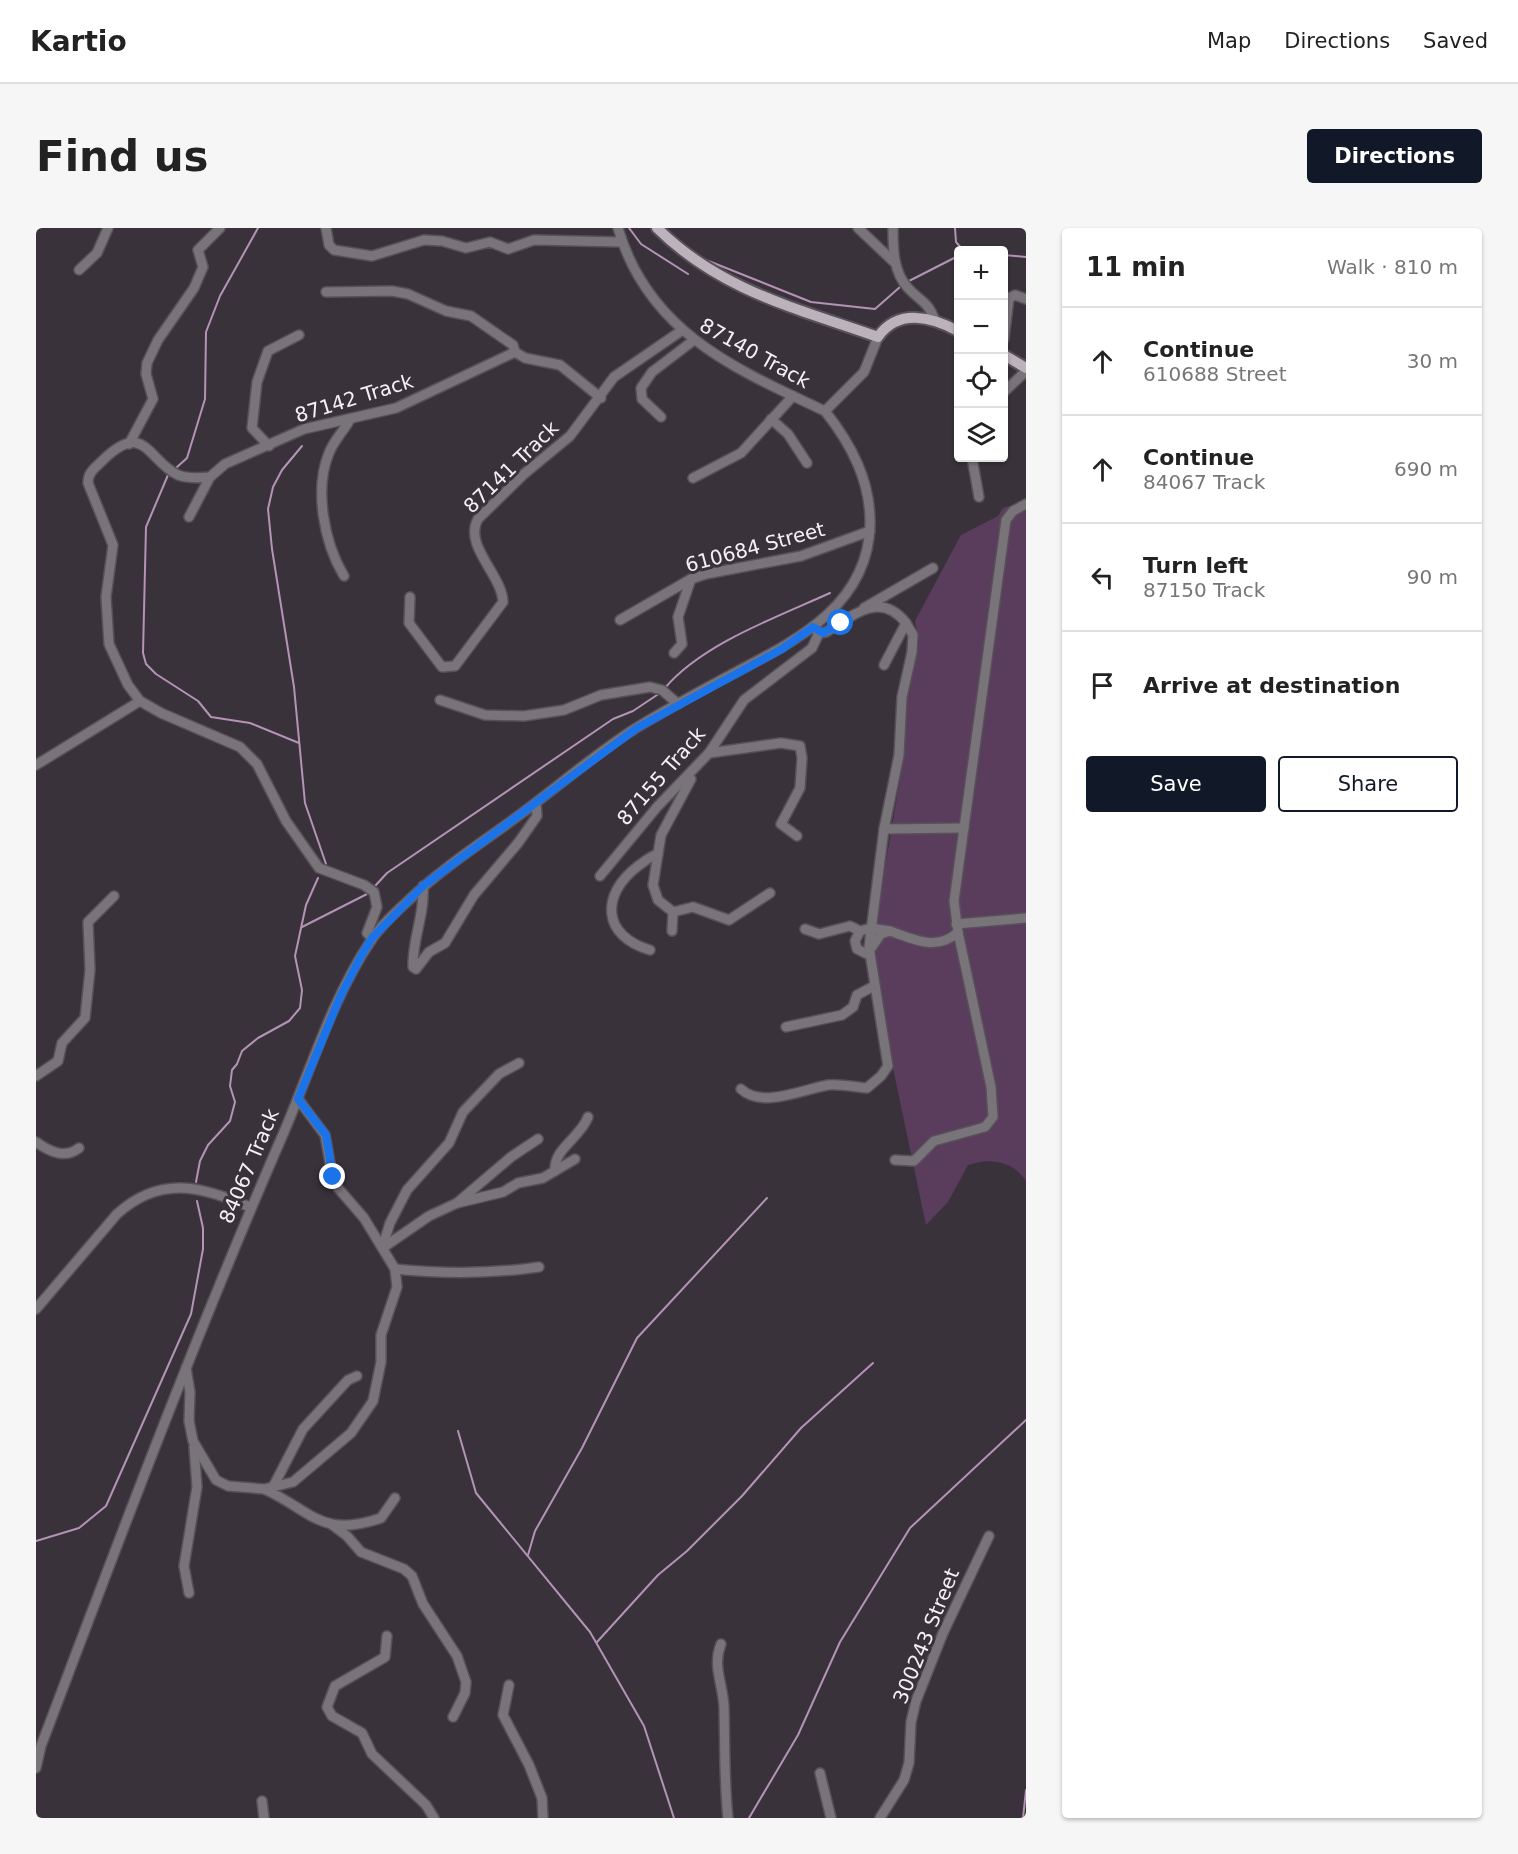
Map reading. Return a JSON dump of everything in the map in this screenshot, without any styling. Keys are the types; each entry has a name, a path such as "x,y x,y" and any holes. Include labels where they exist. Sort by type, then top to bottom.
{"main road":[{"path":"657,228 692,260 715,275 782,304 878,337 884,328 898,320 914,318 935,321 954,329"},
{"path":"1008,358 1026,370"}],"street":[{"path":"79,270 97,253 108,228"},
{"path":"129,444 153,399 146,374 147,363 158,340 194,288 203,267 198,250 220,228"},
{"path":"326,228 329,245 334,250 369,256 424,240 442,241 466,248 490,242 508,249 534,240 622,242"},
{"name":"87140 Track","path":"618,228 634,267 653,297 681,331 739,369 825,411"},
{"path":"858,228 896,265"},
{"path":"893,228 896,265 903,282 929,305 935,321"},
{"path":"326,292 392,291 408,294 446,311 471,316 513,345 515,352 525,358 560,365 601,398"},
{"path":"1008,306 1009,298 1015,295 1026,299"},
{"name":"87141 Track","path":"410,597 407,618 413,631 442,667 448,669 455,666 503,603 501,591 475,540 473,528 478,519 524,474 570,436 601,398 614,377 681,331"},
{"path":"269,446 252,428 260,370 271,348 299,335"},
{"path":"825,411 864,372 878,337"},
{"path":"661,417 642,399 641,387 652,372 694,340"},
{"name":"87142 Track","path":"210,477 225,464 304,429 349,421 396,408 515,352"},
{"path":"1008,388 1026,370"},
{"path":"693,478 741,453 793,396"},
{"name":"84067 Track","path":"36,1768 41,1746 250,1207 350,976 372,938 423,886 615,742 678,704 816,630 833,611 850,589 863,563 870,531 869,500 863,475 847,442 825,411"},
{"path":"771,418 789,434 807,464"},
{"path":"344,576 334,558 328,536 321,483 329,451 336,436 349,421"},
{"path":"189,518 210,477 181,476 169,469 145,445 129,444 112,453 91,471 88,483 113,545 106,597 109,644 122,673 140,701 161,713 234,743 252,758 285,820 320,868 364,885 374,892 377,907 367,933 372,938"},
{"path":"973,462 979,496"},
{"path":"895,1160 916,1160 934,1141 985,1126 993,1117 991,1087 957,928 954,901 1006,520 1013,511 1026,504"},
{"name":"610684 Street","path":"620,620 691,579 717,571 801,556 870,531"},
{"path":"816,630 826,632 933,568"},
{"path":"674,653 682,644 678,617 691,579"},
{"path":"741,1089 752,1097 798,1094 828,1085 870,1087 881,1076 888,1062 869,953 884,829 899,755 902,697 913,639 906,623 891,609 864,608"},
{"path":"884,665 906,623"},
{"name":"87155 Track","path":"600,876 657,807 710,753 744,700 812,648 816,630"},
{"path":"440,700 485,715 524,716 564,710 601,695 650,687 662,690 678,704"},
{"path":"36,765 140,701"},
{"path":"710,753 782,743 800,747 802,758 800,788 781,824 796,836"},
{"path":"673,912 661,903 654,892 661,835 698,767"},
{"path":"423,886 420,928 413,947 413,967 416,969 429,952 444,943 474,895 491,878 518,843 537,816 536,802"},
{"path":"884,829 964,828"},
{"path":"650,950 624,938 613,921 611,905 622,881 636,867 658,854"},
{"path":"673,912 685,907 693,907 729,920 770,892"},
{"path":"36,1076 58,1061 62,1043 85,1018 90,970 88,922 114,896"},
{"path":"672,931 673,912"},
{"path":"869,953 859,951 855,947 856,934 871,928 929,944 948,939 957,928 1026,918"},
{"path":"805,929 816,934 849,926 860,931"},
{"path":"869,953 877,938 890,932"},
{"path":"786,1027 842,1015 853,1007 857,995 874,986"},
{"path":"384,1246 390,1223 407,1190 449,1143 463,1112 499,1074 519,1063"},
{"path":"193,1442 210,1473 219,1483 268,1488 288,1484 310,1469 351,1433 370,1408 379,1381 381,1335 397,1287 395,1269 384,1246 338,1188 331,1169 326,1135 298,1099"},
{"path":"555,1171 557,1158 581,1130 588,1117"},
{"path":"457,1203 511,1157 538,1139"},
{"path":"36,1142 61,1154 70,1153 79,1148"},
{"path":"384,1246 423,1220 457,1203 503,1192 518,1183 538,1179 575,1159"},
{"path":"36,1308 53,1292 107,1224 127,1205 142,1196 164,1189 195,1188 250,1207"},
{"path":"395,1269 448,1274 491,1274 539,1267"},
{"path":"186,1368 190,1392 189,1421 197,1487 184,1566 189,1593"},
{"path":"268,1488 303,1429 348,1380 357,1376"},
{"path":"268,1488 318,1522 331,1524 354,1524 381,1518 395,1498"},
{"path":"331,1524 347,1536 361,1552 404,1569 412,1576 423,1604 457,1656 466,1682 465,1694 453,1717"},
{"name":"300243 Street","path":"880,1818 904,1780 909,1763 911,1722 916,1701 943,1633 989,1536"},
{"path":"387,1636 387,1653 384,1659 335,1686 327,1707 332,1716 362,1733 372,1754 426,1805 434,1818"},
{"path":"721,1644 715,1658 724,1705 723,1772 728,1818"},
{"path":"509,1685 503,1714 529,1765 542,1798 543,1818"},
{"path":"820,1773 827,1817"},
{"path":"262,1801 264,1818"}],"shaded area":[{"path":"1026,501 1026,1181 1015,1169 1001,1163 985,1161 968,1165 948,1202 926,1225 889,1049 872,944 904,756 906,700 919,642 915,621 961,535 998,516 1003,508"}],"waterway":[{"path":"176,468 187,458 205,399 206,332 220,296 258,228"},
{"path":"629,228 641,244 688,274"},
{"path":"955,228 956,242 960,246"},
{"path":"1008,255 1026,257"},
{"path":"701,258 811,302 875,309 900,287"},
{"path":"909,281 954,258"},
{"path":"302,446 282,470 273,487 268,509 272,549 294,687 305,803 326,864"},
{"path":"168,475 146,527 143,653 146,664 156,674 198,701 211,717 250,723 299,743"},
{"path":"665,688 681,672 719,645 830,593"},
{"path":"375,886 387,873 613,719 633,711 657,695"},
{"path":"196,1182 200,1161 208,1145 230,1121 235,1102 230,1086 232,1070 242,1051 258,1038 289,1021 300,1008 302,990 295,956 306,905 318,878"},
{"path":"302,927 369,893"},
{"path":"528,1555 535,1531 582,1448 637,1338 767,1198"},
{"path":"36,1541 79,1528 106,1506 191,1314 203,1249 203,1228 197,1201"},
{"path":"597,1642 658,1575 687,1551 742,1496 801,1428 873,1363"},
{"path":"749,1818 798,1735 840,1642 910,1528 1026,1420"},
{"path":"458,1431 476,1493 590,1632 644,1726 674,1818"},
{"path":"1023,1818 1026,1790"}],"route":[{"path":"333,1177 326,1135 298,1099 340,997 372,938 423,886 448,870 615,742 678,704 782,649 813,627 819,633 823,633 841,623"}]}
